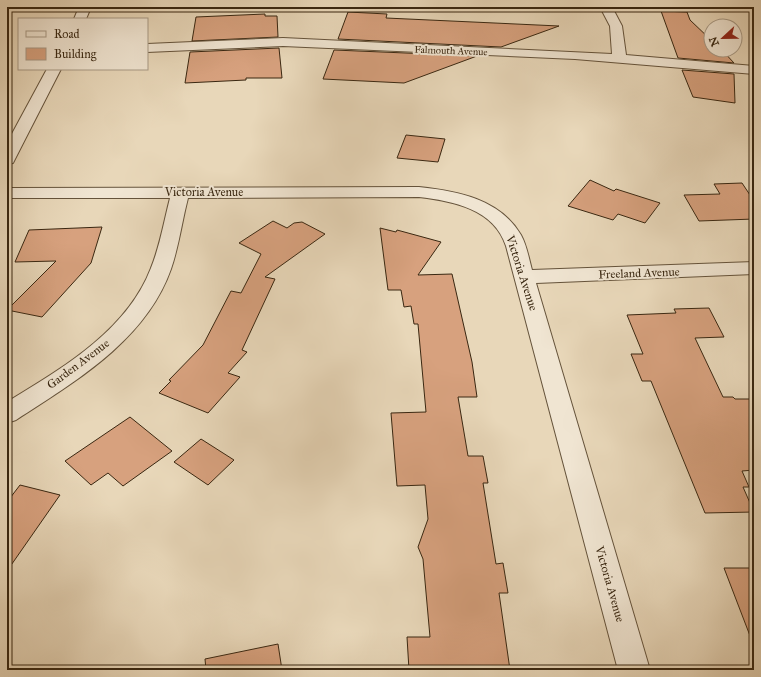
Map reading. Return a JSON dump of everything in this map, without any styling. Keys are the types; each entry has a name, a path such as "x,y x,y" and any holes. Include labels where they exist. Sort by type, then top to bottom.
{"street":[{"path":"80,18 85,7"},
{"path":"606,7 616,26 619,59"},
{"name":"Falmouth Avenue","path":"148,48 283,42 575,55 754,70"},
{"path":"7,159 53,70"},
{"name":"Garden Avenue","path":"7,414 65,376 100,349 128,322 150,292 161,269 180,192"},
{"name":"Victoria Avenue","path":"7,193 419,192 444,195 472,203 501,220 512,235 634,670"},
{"name":"Freeland Avenue","path":"524,277 754,268"}],"building":[{"path":"661,11 687,12 690,20 703,32 703,58 729,58 734,63 678,58"},
{"path":"348,12 387,14 386,18 559,26 501,47 338,39"},
{"path":"265,14 265,16 277,16 278,37 192,41 196,17"},
{"path":"279,48 282,78 246,78 246,80 185,83 190,52"},
{"path":"334,50 477,56 404,83 323,79"},
{"path":"682,70 734,74 735,103 693,97"},
{"path":"406,135 445,139 438,162 397,158"},
{"path":"590,180 614,191 616,189 660,203 645,223 618,214 613,220 568,206"},
{"path":"742,183 754,201 754,219 699,221 684,195 720,194 714,184"},
{"path":"273,221 287,228 294,223 302,222 325,234 265,277 275,279 242,350 247,352 228,373 240,377 208,413 159,393 171,381 169,380 203,345 231,291 241,293 261,254 239,243"},
{"path":"102,227 91,263 42,317 7,310 56,261 15,262 29,230"},
{"path":"380,228 396,232 397,230 441,242 418,275 452,274 472,362 477,397 458,397 468,456 483,456 488,483 483,483 496,564 503,563 508,593 499,593 510,670 409,670 407,637 430,637 423,559 418,547 428,519 425,485 397,486 391,413 426,412 418,324 414,324 411,306 404,307 401,290 388,290"},
{"path":"709,308 724,337 695,338 723,397 733,397 735,399 754,399 754,470 742,471 749,487 743,487 754,512 705,513 651,381 642,381 631,354 643,354 627,315 676,313 674,309"},
{"path":"130,417 172,451 123,486 108,473 91,485 65,461"},
{"path":"201,439 234,460 208,485 174,462"},
{"path":"20,485 60,495 7,571 7,502"},
{"path":"724,568 754,568 754,641 752,641"},
{"path":"278,644 282,670 206,670 205,659"}]}
